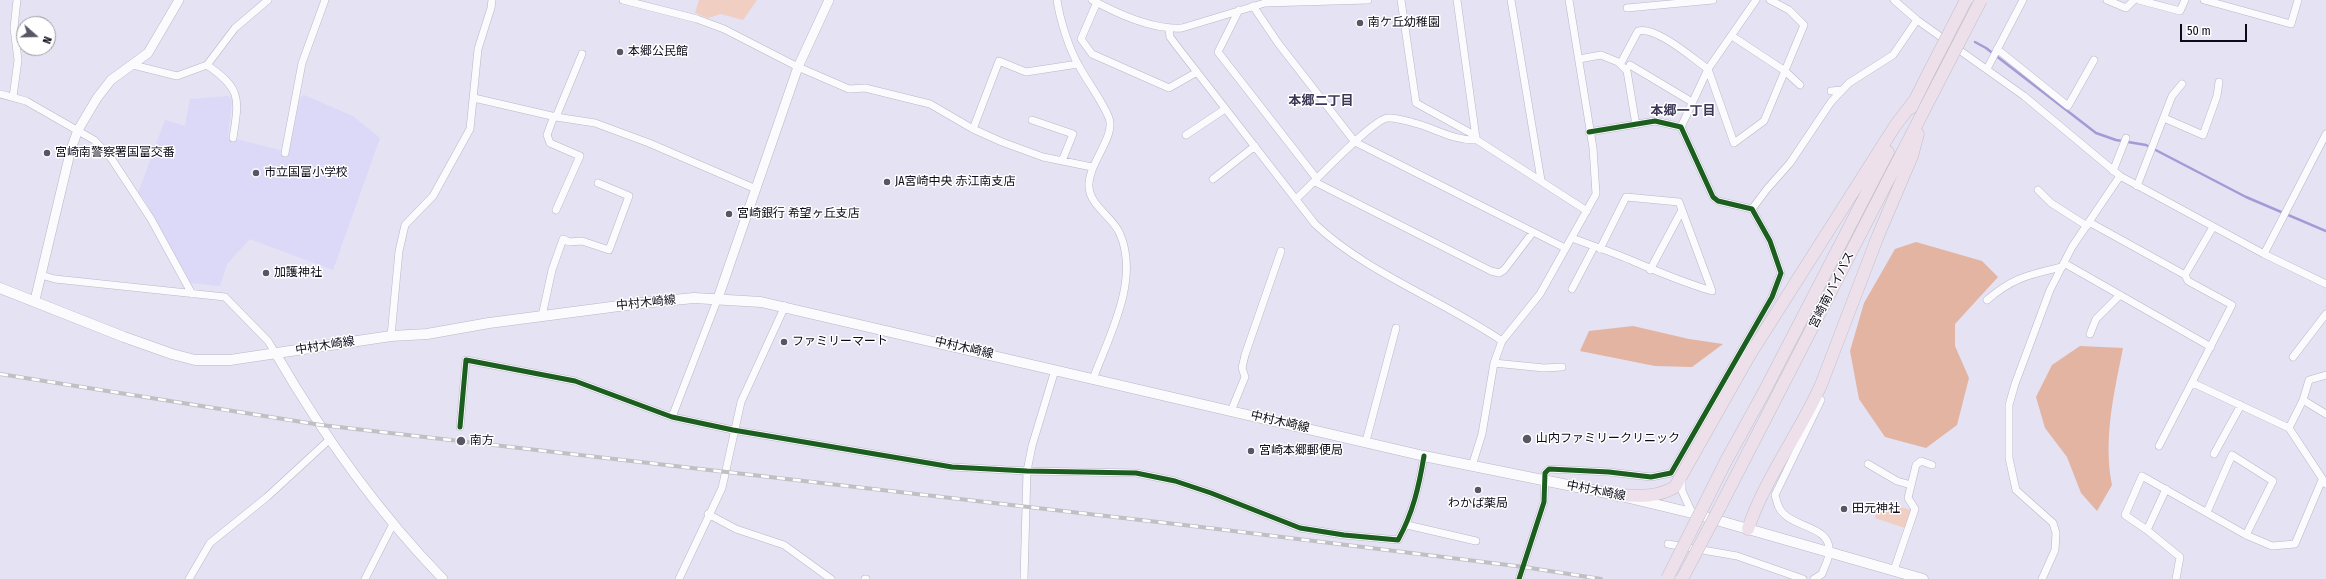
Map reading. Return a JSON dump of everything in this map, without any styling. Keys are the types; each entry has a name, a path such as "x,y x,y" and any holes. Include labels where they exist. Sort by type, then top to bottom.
{"highway":[{"name":"宮崎南バイパス","path":"1667,579 1726,462 1764,392 1966,0"},
{"name":"宮崎南バイパス","path":"1682,579 1981,0"},
{"path":"1617,495 1648,496 1662,494 1676,487 1757,344 1895,126 1914,101"},
{"path":"1748,529 1755,509 1812,406 1821,385 1875,243 1912,156 1926,108"}],"main road":[{"name":"中村木崎線","path":"0,288 35,300 124,337 172,354 196,360 230,360 391,336 427,334 489,322 694,298 718,298 785,306 1093,379 1366,441 1424,456 1546,482 1617,495 1692,513 1923,579"}],"street":[{"path":"12,97 18,60 14,15 17,0"},
{"path":"35,300 71,149 78,130 111,80 148,53 179,0"},
{"path":"133,65 177,76 207,65 235,28 268,0"},
{"path":"285,153 302,62 325,0"},
{"path":"391,336 401,239 405,225 432,196 470,129 478,49 491,8 492,0"},
{"path":"623,0 697,19 724,28 798,67 848,89 865,88 930,104 973,129 1002,142 1062,161 1092,167"},
{"path":"672,417 718,298 798,67 829,0"},
{"path":"1057,0 1059,14 1078,64 1110,120 1107,140 1092,167 1089,181 1090,193 1120,234 1125,248 1127,277 1118,312 1093,379"},
{"path":"1197,72 1169,88 1092,54 1081,39 1095,1 1136,20 1169,29 1182,28 1266,3 1368,0"},
{"path":"1401,0 1416,103 1476,138 1587,211"},
{"path":"1457,0 1476,138"},
{"path":"1511,0 1541,180"},
{"path":"1472,466 1482,434 1494,363 1502,341 1540,294 1596,194 1595,165 1569,0"},
{"path":"1627,8 1713,0"},
{"path":"1520,579 1544,502 1546,482 1545,473 1549,470 1609,472 1651,477 1671,473 1778,285 1781,273 1770,241 1752,210 1718,201 1713,197 1681,127 1708,69 1756,0"},
{"path":"1622,61 1638,31 1644,29 1655,32 1708,69 1734,143 1764,121 1804,24 1789,10 1770,0"},
{"path":"1894,0 1917,20 2024,96 2120,176 2264,254 2326,284"},
{"path":"1987,69 2023,0"},
{"path":"2107,0 2126,8 2134,0"},
{"path":"2139,0 2180,11 2185,0"},
{"path":"2204,0 2291,24 2298,0"},
{"path":"1253,6 1278,43 1354,142 1565,248"},
{"path":"1239,10 1218,52 1316,181 1491,271 1499,273 1504,270 1533,232"},
{"path":"1752,210 1767,189 1790,164 1832,102 1842,90 1849,83 1894,55 1917,20"},
{"path":"1169,29 1170,37 1315,224 1339,244 1502,341"},
{"path":"1732,36 1785,71 1800,85"},
{"path":"1997,49 2068,106 2094,60"},
{"path":"556,210 580,156 550,143 546,135 582,54"},
{"path":"1578,58 1601,56 1618,62 1627,71 1636,125"},
{"path":"973,129 999,61 1026,72 1078,64"},
{"path":"207,65 228,79 238,103 233,138"},
{"path":"1630,65 1692,102"},
{"path":"2164,118 2203,136 2217,96 2219,82"},
{"path":"2137,186 2172,96 2182,84"},
{"path":"1831,91 1842,90"},
{"path":"0,94 26,101 94,140 111,158 151,219 192,294"},
{"path":"474,98 555,117 595,123 649,143 756,189"},
{"path":"1186,135 1225,109"},
{"path":"1296,199 1354,142 1380,121 1387,118 1418,124 1457,139 1476,138"},
{"path":"1032,120 1072,134 1062,161"},
{"path":"1589,132 1655,122 1681,127"},
{"path":"2264,254 2326,134"},
{"path":"2113,171 2125,141"},
{"path":"1213,179 1255,146"},
{"path":"2042,579 2054,550 2056,533 2053,523 2016,490 2009,458 2009,405 2018,376 2050,290 2063,265 2088,224 2120,176"},
{"path":"542,316 552,270 563,239 569,242 582,241 609,250 629,196 598,183"},
{"path":"2038,190 2051,203 2185,275 2188,280 2232,305 2212,347 2159,446"},
{"path":"1572,238 1597,248 1635,262 1650,270 1712,291 1679,202 1626,197 1597,248 1572,289"},
{"path":"1650,270 1682,210"},
{"path":"2185,275 2213,227"},
{"path":"1231,411 1245,377 1242,368 1245,355 1281,251"},
{"path":"1988,300 2006,284 2022,277 2063,265 2212,347"},
{"path":"41,275 55,279 225,297 268,342 330,439 364,488 393,524 443,579"},
{"path":"2090,334 2096,319 2120,295"},
{"path":"679,579 708,514 722,488 727,471 734,430 741,402 785,306"},
{"path":"2293,357 2326,314"},
{"path":"1366,441 1396,328"},
{"path":"460,427 466,360 575,381 672,417 734,430 952,467 1027,471 1136,473 1175,481 1211,493 1300,528 1344,535 1398,540 1407,525 1418,494 1424,456"},
{"path":"1494,363 1544,368 1562,367"},
{"path":"1024,579 1028,506 1027,471 1032,446 1056,370"},
{"path":"2289,428 2303,400 2308,380 2326,375"},
{"path":"2176,579 2180,557 2147,530 2124,515 2142,476 2246,535 2272,546 2295,544 2324,482 2310,457 2289,428 2193,383"},
{"path":"1814,579 1822,574 1829,553 1827,540 1821,533 1784,515 1778,506 1775,495 1821,400"},
{"path":"2303,400 2326,414"},
{"path":"2214,454 2241,405"},
{"path":"189,579 210,543 267,497 330,439"},
{"path":"2207,512 2232,455 2273,481 2246,535"},
{"path":"1894,570 1915,509 1908,498 1916,465 1921,461 1932,465"},
{"path":"1868,464 1897,481 1911,484"},
{"path":"1682,475 1682,491 1692,513"},
{"path":"2147,530 2166,489"},
{"path":"708,514 736,529 784,545 831,579"},
{"path":"365,579 393,524"},
{"path":"1407,525 1476,541"},
{"path":"1668,544 1738,556 1803,579"}],"shaded area":[{"path":"699,0 757,0 743,20 721,14 708,18 695,13"},
{"name":"市立国富小学校","path":"304,95 353,116 380,138 333,270 250,239 227,264 220,286 191,283 144,199 138,193 165,120 185,126 190,99 228,96 232,100 228,137 288,152 300,98"},
{"path":"1916,242 1982,261 1998,277 1955,324 1955,346 1969,378 1957,425 1926,448 1885,437 1859,399 1850,351 1864,303 1895,249"},
{"path":"1633,326 1689,339 1723,344 1692,367 1655,366 1580,351 1589,331"},
{"path":"2080,346 2123,348 2113,399 2109,433 2112,485 2097,511 2081,493 2067,457 2045,428 2036,397 2052,365"},
{"path":"1880,501 1911,510 1905,528 1875,518"}],"waterway":[{"path":"1975,42 1986,48 2096,133 2116,140 2146,145 2246,197 2326,231"}],"railway":[{"path":"0,374 321,425 1201,527 1524,567 1601,579"}],"cycle path":[{"path":"1519,579 1544,502 1545,473 1549,469 1609,472 1651,477 1671,473 1772,297 1781,273 1770,241 1752,209 1718,201 1713,197 1681,127 1655,121 1589,132"},
{"path":"460,427 466,360 575,381 672,417 733,430 952,467 1027,471 1136,473 1175,481 1211,493 1300,528 1344,535 1398,540 1408,520 1415,499 1424,456"}],"place":[{"name":"南ケ丘幼稚園","path":"1360,23"},
{"name":"本郷公民館","path":"620,52"},
{"name":"宮崎南警察署国富交番","path":"47,153"},
{"name":"市立国富小学校","path":"256,173"},
{"name":"JA宮崎中央 赤江南支店","path":"887,182"},
{"name":"宮崎銀行 希望ヶ丘支店","path":"729,214"},
{"name":"加護神社","path":"266,273"},
{"name":"ファミリーマート","path":"784,342"},
{"name":"山内ファミリークリニック","path":"1527,439"},
{"name":"南方","path":"461,441"},
{"name":"宮崎本郷郵便局","path":"1251,451"},
{"name":"わかば薬局","path":"1478,490"},
{"name":"田元神社","path":"1844,509"}],"district":[{"name":"本郷二丁目","path":"1321,101"},
{"name":"本郷一丁目","path":"1683,111"}]}
